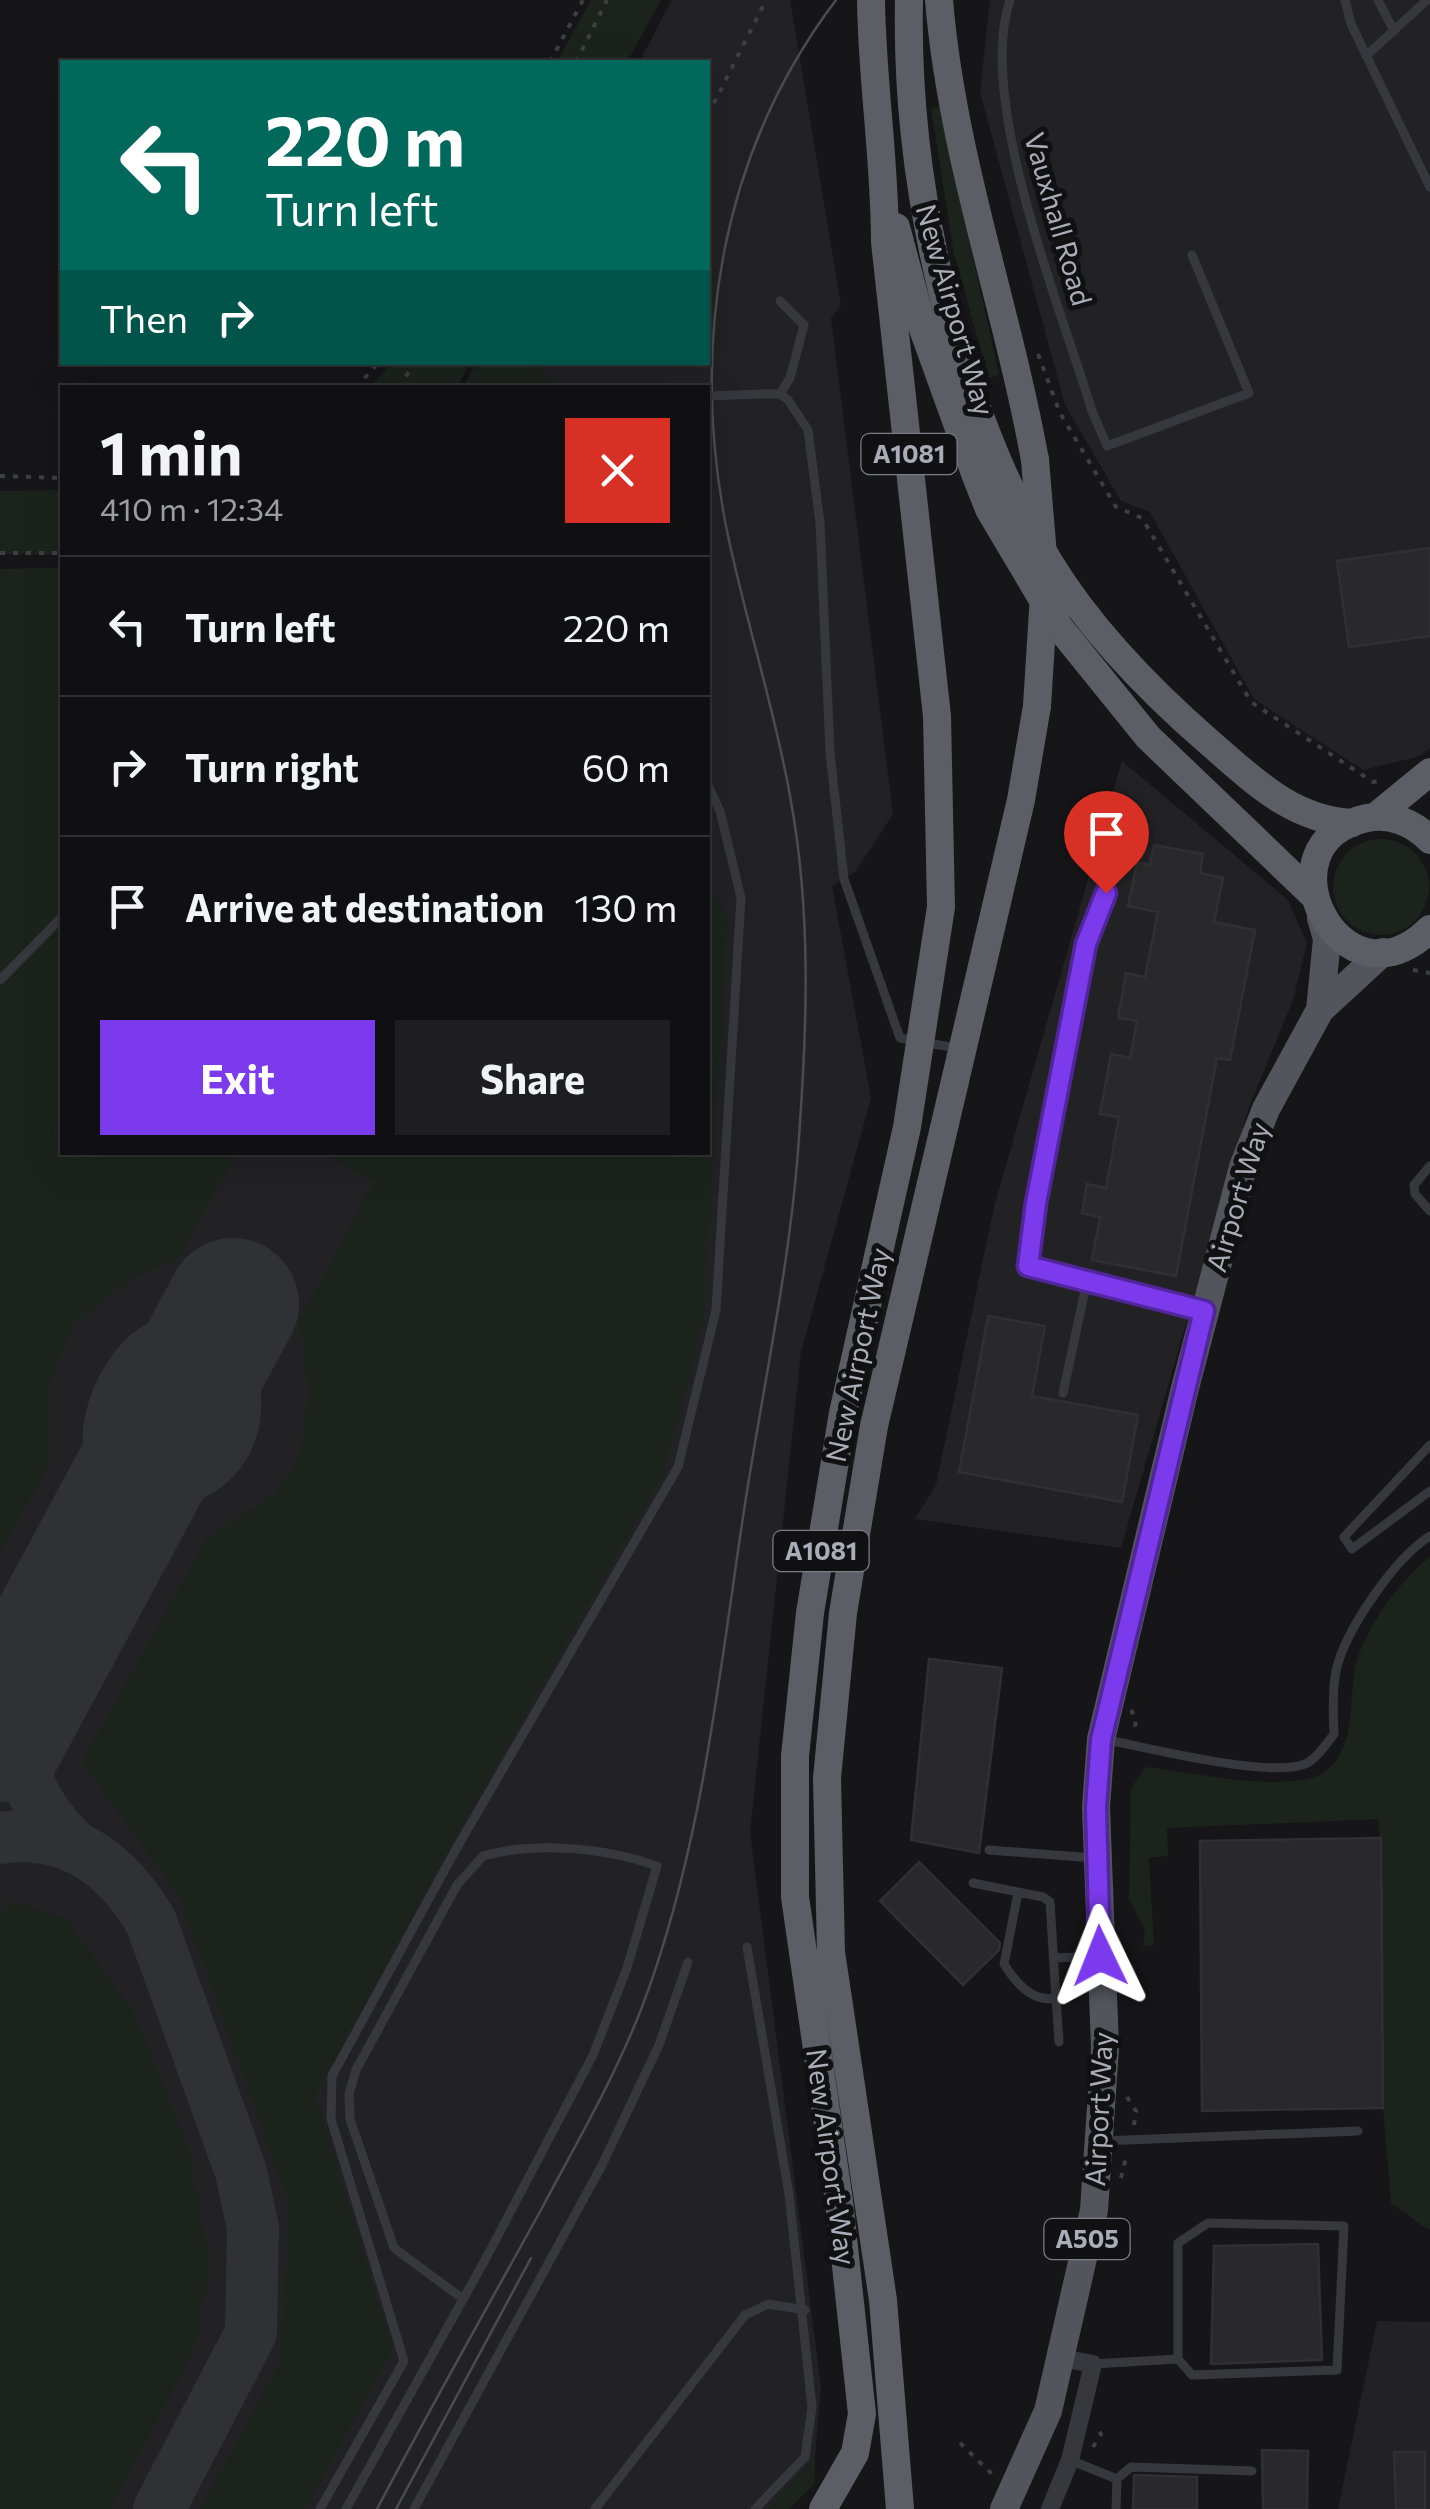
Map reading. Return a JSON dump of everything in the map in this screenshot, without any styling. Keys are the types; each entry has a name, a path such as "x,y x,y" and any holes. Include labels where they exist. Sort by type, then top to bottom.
{"highway":[{"name":"New Airport Way","path":"823,2509 854,2454 862,2414 839,2201 795,1897 795,1756 810,1613 843,1413 907,1127 940,925 941,807 936,716 885,242 885,192 872,78 872,0"},
{"name":"New Airport Way","path":"909,0 915,123 936,260 982,412 1049,562 1119,655 1169,708 1280,801 1327,822 1411,824 1430,840"},
{"name":"New Airport Way","path":"900,2509 882,2300 831,1952 827,1778 843,1613 874,1426 1022,800 1038,706 1045,579 1035,460 1017,362 960,147 940,0"},
{"name":"New Airport Way","path":"885,192 923,329 970,462 990,509 1059,627 1148,737 1317,907 1347,944 1406,949"},
{"path":"1317,907 1313,874 1320,853 1334,835 1363,820 1430,772"},
{"path":"1406,949 1430,929"}],"main road":[{"name":"Airport Way","path":"1009,2502 1048,2411 1094,2210 1105,2048 1097,1858 1101,1740 1204,1311 1248,1153 1266,1109 1320,1010 1327,940 1317,907"},
{"name":"Airport Way","path":"1320,1010 1406,949"}],"street":[{"path":"1050,2509 1070,2460 1092,2364 1060,2358"}],"lane":[{"name":"Vauxhall Road","path":"1010,0 1000,72 1008,134 1092,411 1107,446 1250,394 1192,254"},
{"path":"1345,0 1366,56 1430,187"},
{"path":"1378,0 1394,31"},
{"path":"1366,56 1428,0"},
{"path":"780,301 804,325 790,378 780,394"},
{"path":"780,394 808,430 815,486 830,753 844,878 892,1027 900,1038 962,1049"},
{"path":"710,396 780,394"},
{"path":"320,2509 404,2360 331,2119 332,2076 465,1834 678,1467 716,1310 740,898 720,811 710,790"},
{"path":"1106,893 1086,944 1036,1203 1028,1266 1204,1311"},
{"path":"0,980 60,919"},
{"path":"1430,1166 1414,1185 1416,1194 1430,1211"},
{"path":"1063,1393 1087,1281"},
{"path":"1430,1445 1344,1536 1352,1549 1430,1491"},
{"path":"1101,1740 1169,1756 1286,1766 1307,1763 1334,1734 1336,1670 1347,1642 1378,1591 1417,1544 1430,1536"},
{"path":"346,2509 463,2299 593,2055 627,1968 658,1866 612,1853 566,1850 483,1856 467,1869 457,1885 356,2070 349,2094 350,2119 394,2248 463,2299"},
{"path":"989,1850 1097,1858"},
{"path":"973,1882 1050,1902 1059,2042"},
{"path":"1018,1893 1004,1964 1030,1993 1046,2000 1056,1998"},
{"path":"746,1948 760,2004 805,2310 812,2406 808,2449 792,2476 754,2509"},
{"path":"1054,1958 1100,1956"},
{"path":"414,2509 602,2167 659,2045 688,1962"},
{"path":"1098,2141 1358,2131"},
{"path":"1208,2224 1344,2226 1337,2370 1192,2374 1178,2359 1178,2244 1208,2224"},
{"path":"594,2509 745,2315 768,2304 805,2310"},
{"path":"1092,2364 1178,2359"},
{"path":"1070,2460 1118,2478"},
{"path":"1116,2509 1118,2478 1131,2467 1252,2472"}],"path":[{"path":"551,60 583,0"},
{"path":"577,60 608,0"},
{"path":"710,111 766,0"},
{"path":"1036,348 1060,413 1116,507 1142,518 1251,702 1373,782"},
{"path":"359,385 376,365"},
{"path":"0,476 60,478"},
{"path":"0,553 60,553"},
{"path":"960,2443 1009,2502"}],"shaded area":[{"path":"591,0 661,0 628,60 558,60"},
{"path":"672,0 790,0 841,305 831,318 893,814 855,872 832,886 871,1098 801,1352 750,1832 821,2387 815,2457 768,2509 0,2509 0,569 60,568 60,1155 710,1155 710,385 464,385 476,365 710,365 710,60 640,60"},
{"path":"990,0 1430,0 1430,748 1420,756 1363,770 1254,699 1150,512 1121,501 1065,405 980,92"},
{"path":"939,106 999,374 989,379 954,254 931,108"},
{"path":"389,365 469,365 458,385 373,385"},
{"path":"475,365 529,365 564,385 464,385"},
{"path":"60,490 60,555 0,554 0,491"},
{"path":"60,568 60,1155 235,1155 179,1258 132,1279 72,1326 50,1382 50,1462 0,1554 0,569"},
{"path":"1122,761 1288,900 1307,943 1293,1000 1249,1107 1121,1548 915,1519 936,1485 994,1207"},
{"path":"1381,839 1399,843 1415,853 1425,869 1429,887 1425,905 1415,921 1399,931 1381,935 1363,931 1347,921 1337,905 1333,887 1337,869 1347,853 1363,843"},
{"path":"710,888 728,916 703,1320 663,1474 463,1823 315,2096 393,2349 305,2509 200,2509 281,2361 289,2204 179,1896 82,1762 208,1536 275,1494 299,1458 309,1393 299,1321 374,1182 328,1155 710,1155"},
{"path":"1430,1556 1427,2229 1391,2203 1383,2108 1379,1819 1167,1828 1168,1856 1149,1858 1154,1945 1143,1947 1145,1931 1129,1898 1131,1788 1146,1767 1276,1782 1314,1777 1329,1768 1346,1741 1355,1669 1365,1640 1389,1601"},
{"path":"13,1901 66,1919 133,2011 188,2146 210,2266 195,2347 111,2509 0,2509 0,1912"},
{"path":"1377,2321 1430,2322 1430,2509 1338,2509"},
{"path":"815,2457 815,2483 789,2509 768,2509"}],"building":[{"path":"1430,548 1430,636 1349,647 1337,561"},
{"path":"1154,845 1203,854 1200,873 1223,878 1214,922 1255,930 1230,1060 1217,1058 1176,1276 1092,1260 1100,1217 1082,1213 1087,1184 1106,1188 1119,1117 1100,1114 1111,1054 1130,1058 1137,1021 1118,1018 1126,973 1145,977 1158,912 1128,906 1137,863 1150,865"},
{"path":"988,1316 1045,1326 1032,1396 1138,1415 1122,1502 959,1472"},
{"path":"929,1659 1002,1668 979,1853 911,1840"},
{"path":"1381,1838 1383,2108 1202,2111 1200,1841"},
{"path":"919,1862 1000,1943 999,1950 963,1985 880,1901"},
{"path":"1318,2244 1322,2360 1211,2364 1214,2246"},
{"path":"1262,2450 1308,2451 1307,2509 1263,2509"},
{"path":"1394,2452 1425,2452 1425,2509 1396,2509"},
{"path":"1134,2475 1197,2477 1197,2509 1133,2509"}],"taxiway":[{"path":"191,1335 215,1337 225,1356 235,1397 229,1436 204,1468 161,1485 138,1484 121,1473 111,1458 111,1418 118,1397 141,1361 159,1347 191,1335"},
{"path":"22,1695 19,1737 26,1775 43,1810 70,1842"},
{"path":"0,1838 25,1836 69,1845 106,1867 138,1901 151,1922 241,2172 253,2228 251,2333 159,2509"}],"runway":[{"path":"0,1736 233,1304"}],"tram line":[{"path":"377,2509 582,2134 631,2033 663,1946 707,1759 794,1195 806,973 802,884 790,796 733,560 716,457 712,387 715,318 724,251 741,184 765,120 797,59 836,0"},
{"path":"396,2509 531,2258"}],"route":[{"path":"1100,1956 1096,1808 1101,1740 1204,1311 1028,1266 1036,1203 1086,944 1106,893"}]}
